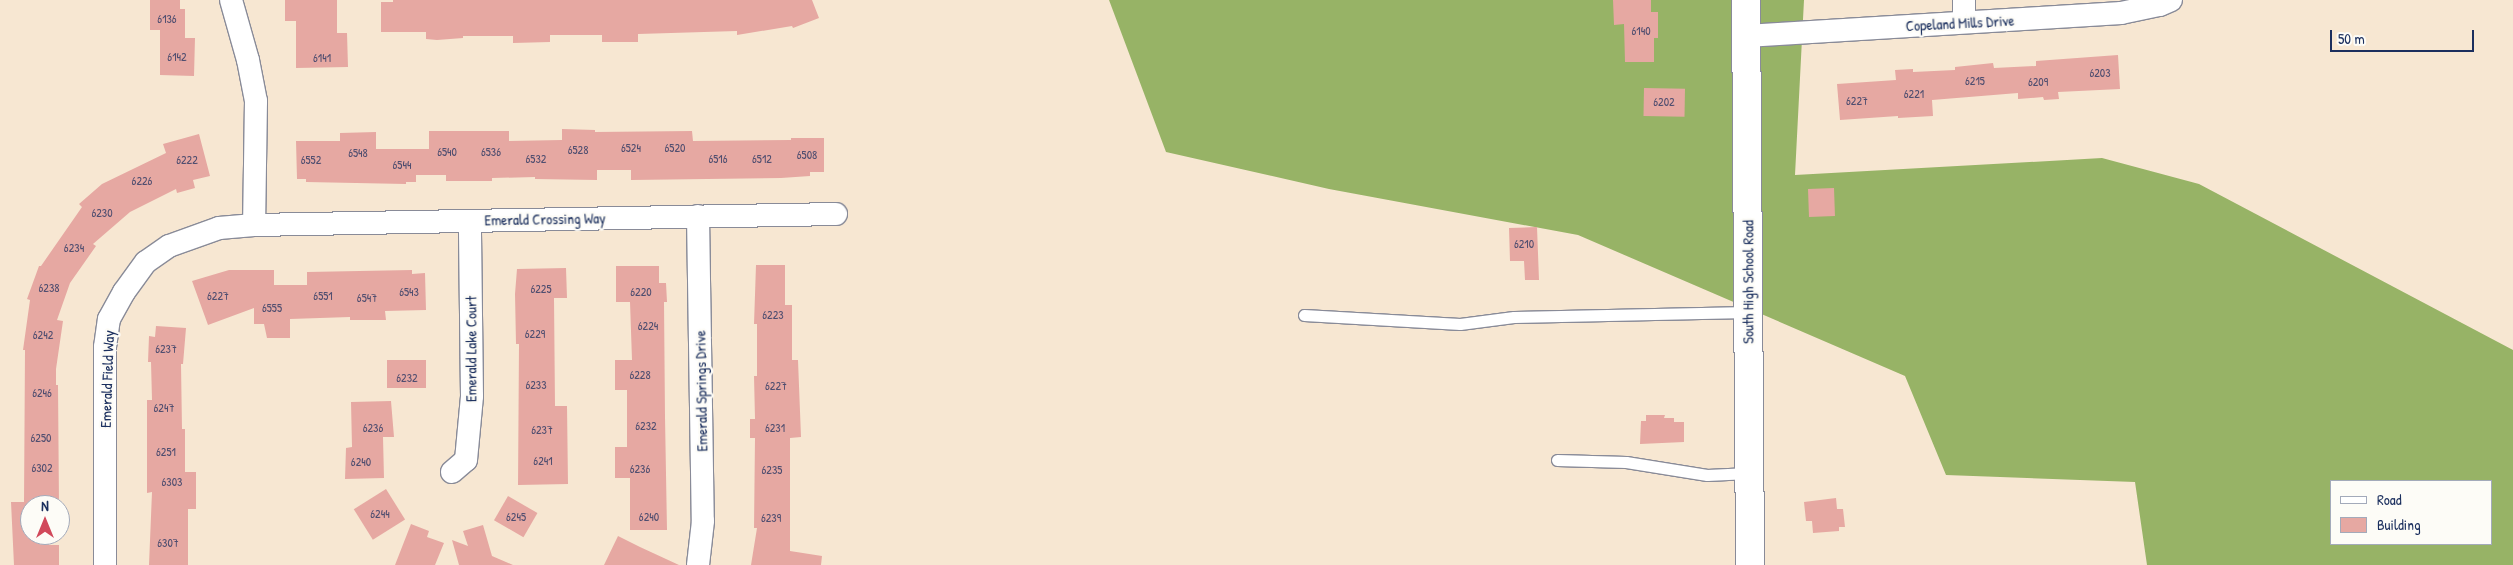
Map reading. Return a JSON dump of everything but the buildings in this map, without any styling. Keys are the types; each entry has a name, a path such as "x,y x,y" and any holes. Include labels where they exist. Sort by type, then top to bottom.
{"main road":[{"name":"South High School Road","path":"1746,0 1750,565"}],"street":[{"path":"232,0 248,60 256,101 254,225"},
{"path":"1964,0 1964,22"},
{"name":"Copeland Mills Drive","path":"1746,36 2121,13 2153,7 2171,0"},
{"name":"Emerald Crossing Way","path":"254,225 836,214"},
{"name":"Emerald Springs Drive","path":"698,216 703,521 698,565"},
{"name":"Emerald Lake Court","path":"452,472 466,460 472,396 470,220"},
{"name":"Emerald Field Way","path":"105,565 105,347 109,318 124,292 146,262 168,246 219,228 254,225"}],"lane":[{"path":"1304,315 1460,324 1514,317 1748,312"},
{"path":"1557,460 1626,462 1707,475 1750,473"}],"green space":[{"path":"1109,0 1804,0 1795,175 2102,158 2199,184 2513,350 2513,565 2147,565 2135,482 1946,475 1905,376 1578,235 1329,189 1166,152"}]}
